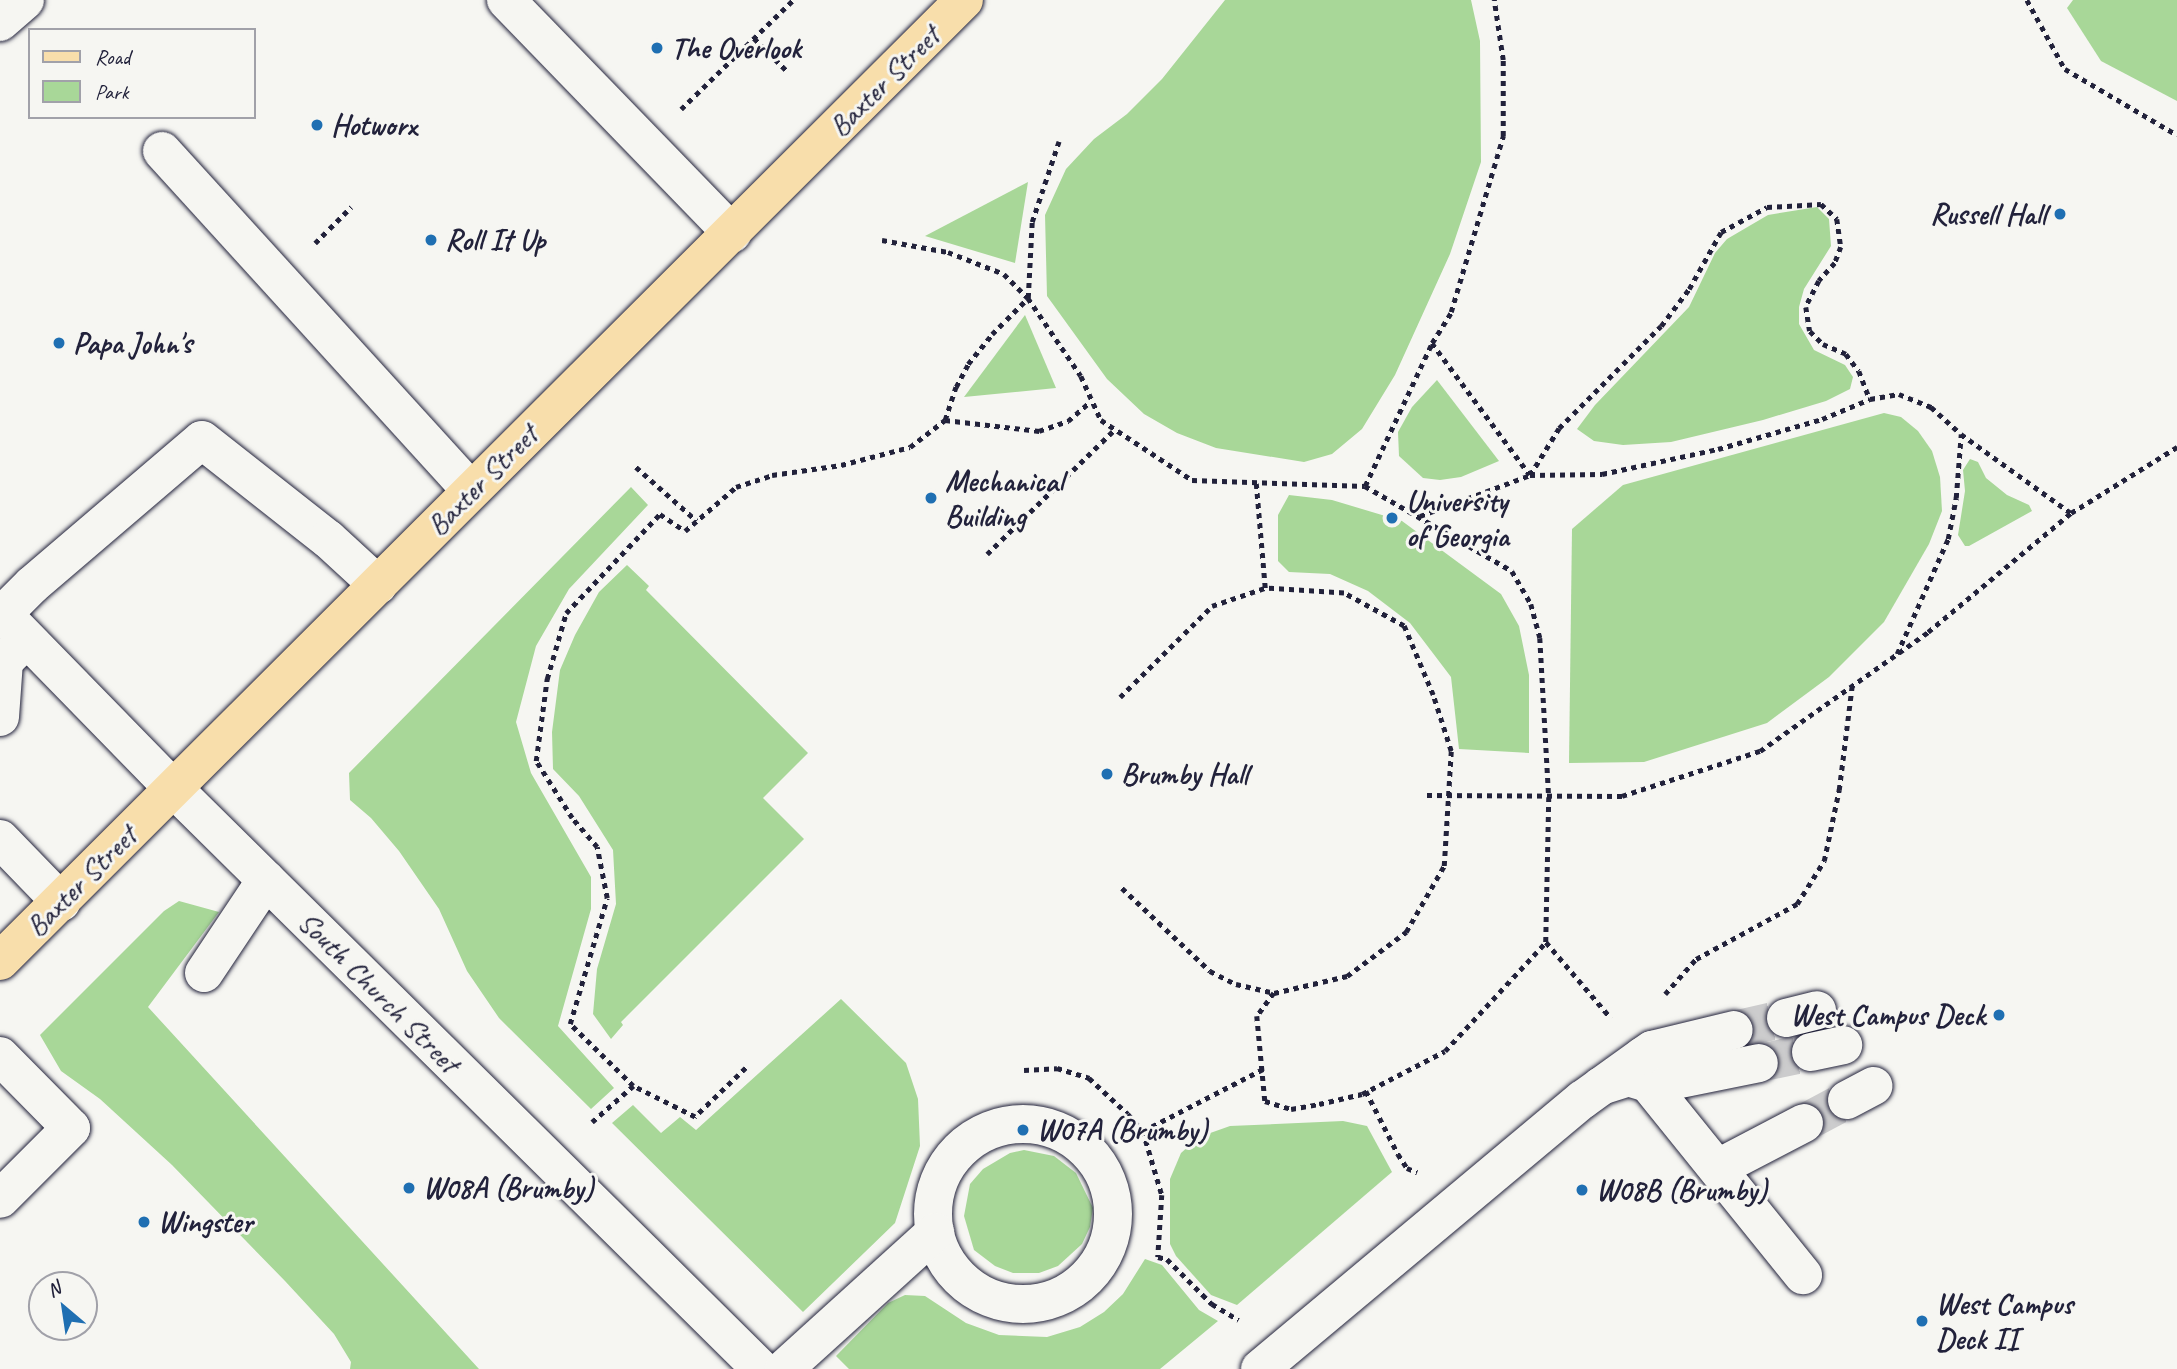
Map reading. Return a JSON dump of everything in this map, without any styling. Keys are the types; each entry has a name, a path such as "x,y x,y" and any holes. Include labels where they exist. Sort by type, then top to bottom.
{"main road":[{"name":"Baxter Street","path":"0,961 964,0"}],"street":[{"path":"0,22 25,0"},
{"path":"506,0 732,233"},
{"path":"162,151 471,491"},
{"path":"0,717 10,622 32,585 202,440 328,539 378,585"},
{"name":"South Church Street","path":"10,622 174,789 761,1369"},
{"path":"0,839 61,902"},
{"path":"204,972 267,880"},
{"path":"1260,1369 1471,1192 1597,1090 1652,1050 1734,1030"},
{"path":"0,1056 71,1128 0,1199"},
{"path":"1651,1085 1759,1063"},
{"path":"1597,1090 1608,1082 1628,1076 1641,1078 1651,1085 1804,1275"},
{"path":"1016,1123 1044,1125 1070,1136 1092,1154 1108,1178 1114,1206 1112,1234 1102,1260 1083,1283 1059,1297 1031,1305 1012,1303 976,1292 954,1273 939,1250 935,1232 932,1222 935,1193 945,1167 964,1144 988,1130 1016,1123"},
{"path":"1718,1168 1804,1123"},
{"path":"784,1369 935,1232"}],"path":[{"path":"678,113 793,0"},
{"path":"1365,486 1432,343 1451,312 1503,136 1503,60 1494,0"},
{"path":"2027,0 2065,69 2177,135"},
{"path":"754,38 786,70"},
{"path":"746,1068 695,1117 633,1086 570,1024 607,898 597,847 572,818 536,761 547,678 566,613 660,514 685,531 736,487 772,475 841,465 910,447 945,420 956,387 968,363 1028,298 1032,222 1059,141"},
{"path":"1530,475 1559,428 1661,326 1689,289 1721,232 1767,207 1821,204 1837,219 1841,247 1835,263 1819,281 1806,307 1810,331 1823,344 1846,354 1859,371 1870,400"},
{"path":"882,240 948,252 1004,274 1028,298 1081,376 1090,402 1101,420 1192,480 1365,486 1512,571 1531,604 1540,638 1549,797 1545,942 1445,1051 1366,1091 1291,1109 1265,1101 1257,1016 1273,993"},
{"path":"1432,343 1530,475"},
{"path":"1419,517 1530,475 1602,474 1718,449 1822,419 1870,400 1899,394 1915,398 1931,407 1961,435 2071,513"},
{"path":"945,420 1039,431 1068,421 1090,402"},
{"path":"988,554 1115,429"},
{"path":"1897,655 1948,539 1956,498 1961,435"},
{"path":"1427,794 1622,796 1760,751 1897,655 2071,513 2177,447"},
{"path":"636,467 697,522"},
{"path":"1256,482 1265,588"},
{"path":"1119,697 1212,606 1265,588 1344,593 1404,626 1433,695 1451,751 1444,866 1406,932 1347,976 1273,993 1236,984 1210,971 1122,888"},
{"path":"1661,999 1696,959 1797,904 1824,861 1839,790 1852,686"},
{"path":"1545,942 1617,1025"},
{"path":"1024,1070 1057,1068 1089,1078 1109,1094 1143,1131 1163,1195 1158,1257 1167,1259 1212,1304 1233,1317 1291,1343"},
{"path":"1143,1131 1264,1069"},
{"path":"592,1122 633,1086"},
{"path":"1366,1091 1407,1168 1471,1192"}],"green space":[{"path":"1225,0 1471,0 1480,41 1481,162 1450,254 1395,375 1362,429 1332,454 1304,462 1216,448 1177,433 1144,414 1107,379 1047,296 1045,215 1066,169 1094,139 1127,114 1162,79"},
{"path":"2073,0 2177,0 2177,101 2101,61 2067,8"},
{"path":"1028,182 1015,263 925,236"},
{"path":"1817,207 1829,219 1831,246 1804,289 1799,307 1799,324 1814,350 1845,365 1853,377 1850,389 1826,401 1763,420 1671,442 1623,445 1594,441 1577,429 1595,405 1689,307 1715,253 1727,239 1768,215"},
{"path":"1025,315 1056,388 964,397"},
{"path":"1437,380 1499,461 1461,477 1440,480 1423,478 1399,456 1398,432 1412,407"},
{"path":"1884,413 1901,417 1918,431 1932,451 1940,477 1942,511 1929,544 1884,622 1829,677 1767,723 1644,762 1569,763 1572,529 1623,485"},
{"path":"1970,459 1978,462 1986,478 2007,495 2029,505 2032,511 1965,546 1958,535 1965,491 1963,470"},
{"path":"631,487 648,505 569,589 536,646 516,722 531,773 591,877 591,909 558,1026 614,1088 591,1109 499,1018 467,971 439,909 399,851 371,818 350,800 349,773"},
{"path":"1289,495 1332,500 1402,521 1501,594 1519,626 1529,675 1529,753 1459,749 1451,677 1410,623 1368,591 1330,574 1289,572 1278,561 1278,515"},
{"path":"627,565 649,586 646,590 808,753 763,798 804,839 621,1022 623,1025 611,1039 593,1014 597,969 616,904 613,850 579,796 553,769 552,732 560,670 575,635 599,592"},
{"path":"179,901 219,912 148,1007 479,1369 350,1369 351,1362 334,1334 285,1281 172,1165 100,1099 61,1071 40,1035 164,911"},
{"path":"841,999 906,1063 918,1099 920,1146 895,1223 803,1312 612,1123 633,1105 661,1133 680,1117 696,1130"},
{"path":"1343,1121 1367,1126 1392,1172 1237,1305 1211,1295 1176,1256 1170,1244 1170,1179 1181,1153 1199,1137 1230,1126"},
{"path":"1024,1150 1054,1156 1076,1173 1093,1208 1090,1227 1082,1244 1058,1266 1039,1273 1013,1273 995,1266 974,1250 964,1216 970,1184 983,1169 1010,1153"},
{"path":"1145,1259 1162,1265 1199,1310 1218,1321 1160,1369 849,1369 836,1356 888,1303 905,1295 925,1296 966,1323 999,1335 1047,1337 1080,1327 1104,1312 1123,1294"}],"tunnel":[{"path":"1734,1030 1786,1018"},
{"path":"1759,1063 1811,1052"},
{"path":"1804,1123 1847,1100"}],"place":[{"name":"The Overlook","path":"657,48"},
{"name":"Hotworx","path":"317,125"},
{"name":"Russell Hall","path":"2060,214"},
{"name":"Roll It Up","path":"431,240"},
{"name":"Papa John's","path":"59,343"},
{"name":"Mechanical Building","path":"931,498"},
{"name":"University of Georgia","path":"1392,518"},
{"name":"Brumby Hall","path":"1107,774"},
{"name":"West Campus Deck","path":"1999,1015"},
{"name":"W07A (Brumby)","path":"1023,1130"},
{"name":"W08A (Brumby)","path":"409,1188"},
{"name":"W08B (Brumby)","path":"1582,1190"},
{"name":"Wingster","path":"144,1222"},
{"name":"West Campus Deck II","path":"1922,1321"}]}
